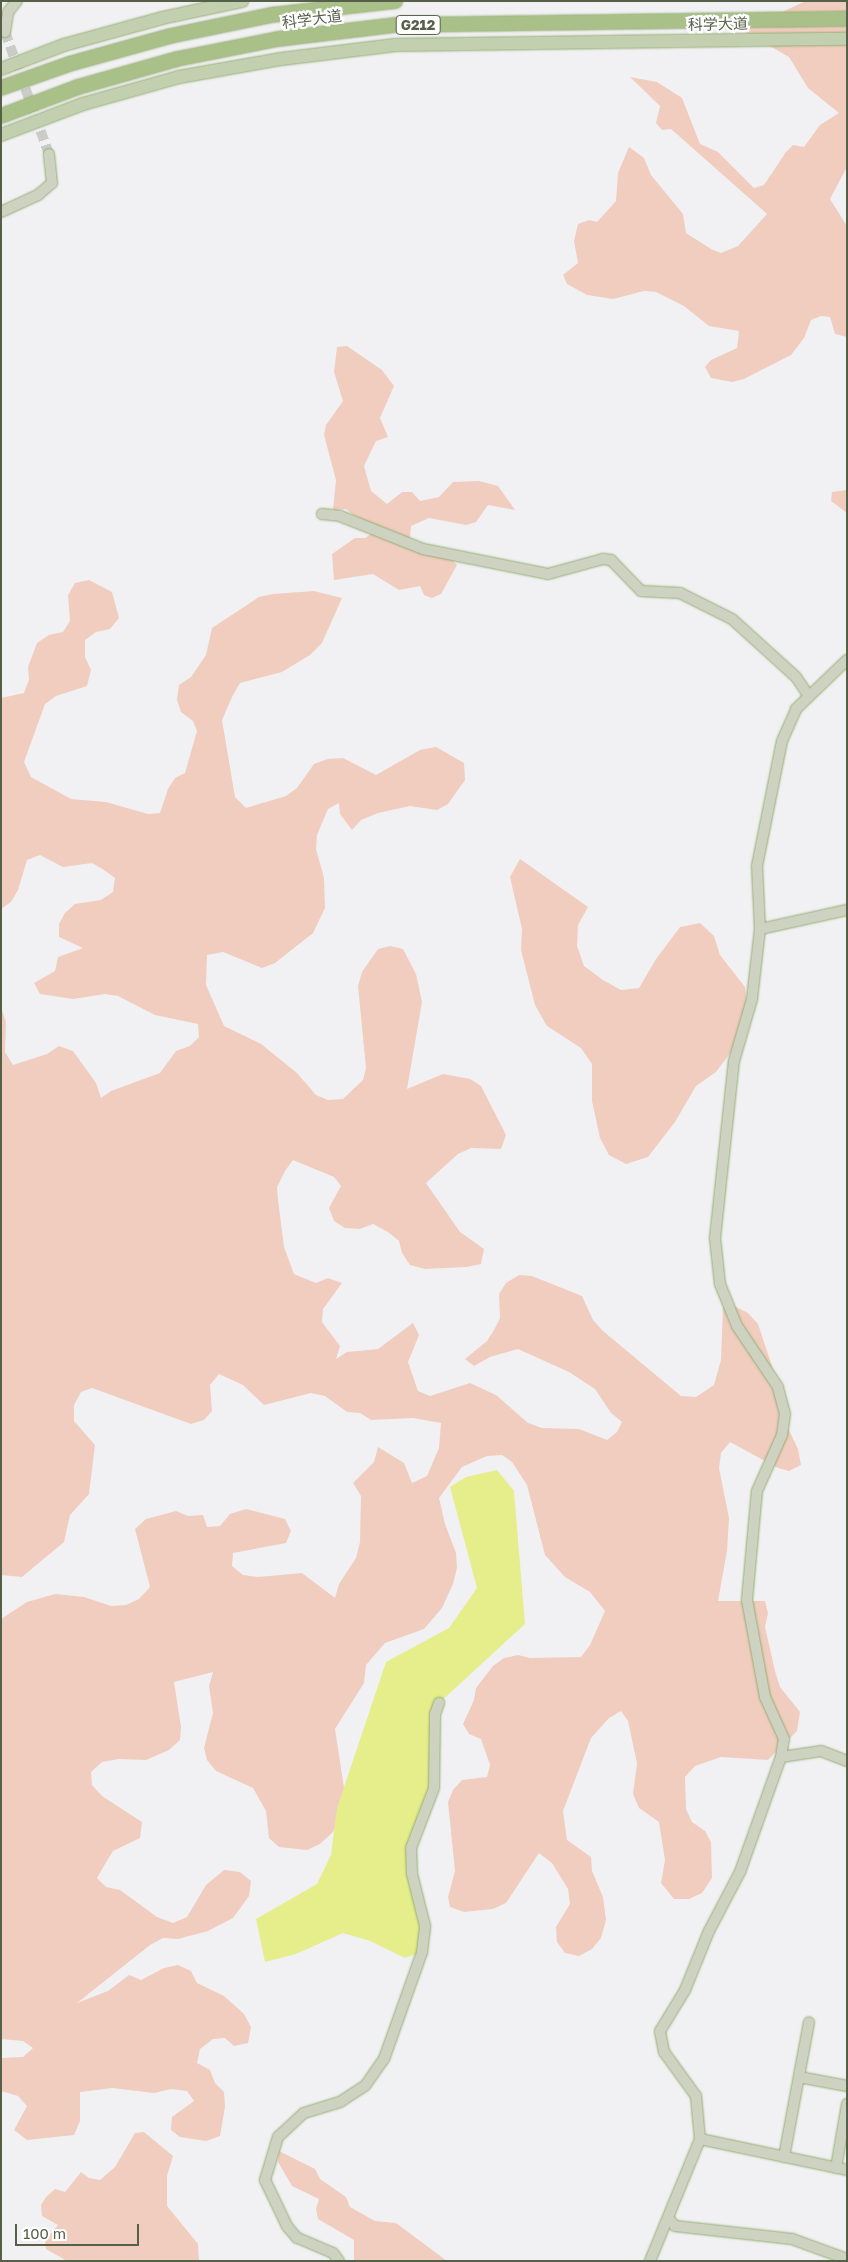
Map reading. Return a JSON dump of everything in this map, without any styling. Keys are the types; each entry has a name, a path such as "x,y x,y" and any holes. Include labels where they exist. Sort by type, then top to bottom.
{"highway":[{"name":"科学大道","path":"1,88 70,64 170,36 271,16 395,1"},
{"name":"科学大道","path":"1,116 78,87 176,59 278,39 386,26 847,18"}],"main road":[{"path":"1,68 64,45 162,18 242,1"},
{"name":"科学大道","path":"1,135 83,104 179,77 281,59 395,45 847,39"}],"street":[{"path":"5,32 8,12 18,1"},
{"path":"1,212 38,195 52,183 49,154"},
{"path":"322,514 340,516 423,549 548,574 603,559 611,560 619,565 641,591 686,595 732,618 796,677 808,695"},
{"path":"650,2261 669,2219 700,2139 696,2096 664,2052 660,2031 685,1990 709,1931 740,1872 781,1757 784,1739 765,1697 747,1600 757,1491 782,1435 786,1414 778,1387 737,1326 720,1284 715,1238 734,1061 752,999 760,929 756,866 782,741 796,709 808,695 847,660"},
{"path":"760,929 847,910"},
{"path":"339,2261 333,2253 296,2238 287,2226 265,2180 278,2137 304,2114 340,2102 366,2086 387,2050 422,1952 425,1926 412,1874 411,1848 434,1788 435,1714 439,1703"},
{"path":"781,1757 821,1751 847,1761"},
{"path":"784,2157 809,2022"},
{"path":"799,2077 847,2086"},
{"path":"700,2139 841,2169 847,2104"},
{"path":"669,2219 675,2226 792,2238 847,2259"}],"shaded area":[{"path":"806,1 847,1 847,167 830,199 847,226 847,337 835,334 830,317 821,316 811,320 804,338 791,355 744,379 732,382 711,378 705,367 711,360 737,348 739,331 709,326 684,306 656,292 644,291 613,299 587,295 567,284 563,275 578,263 574,241 578,224 589,220 597,222 616,201 618,173 629,147 644,158 651,175 683,214 686,233 711,249 721,253 738,246 767,214 671,129 662,130 656,123 660,106 630,77 657,82 682,98 700,144 718,152 754,188 764,185 786,152 793,145 804,147 820,125 839,113 808,88 789,57 742,30"},
{"path":"347,346 382,370 394,386 380,418 388,437 376,441 364,466 371,491 387,504 402,492 412,492 420,501 439,497 453,482 479,481 498,486 515,510 488,505 476,522 466,525 429,518 411,526 410,537 416,545 446,553 457,565 441,594 432,598 424,595 420,586 399,590 373,574 334,580 332,554 355,538 365,538 374,532 346,509 333,510 336,480 324,435 326,425 343,401 334,372 337,347"},
{"path":"847,490 847,513 831,501 832,492"},
{"path":"89,580 112,592 119,618 110,629 96,632 85,640 85,657 91,670 87,686 56,696 45,704 24,762 31,777 71,799 106,802 148,814 160,813 168,789 175,778 185,773 197,731 193,721 181,712 177,700 179,685 191,677 206,655 212,628 259,597 273,594 314,591 342,598 322,643 310,655 282,672 240,683 233,695 222,720 235,797 246,808 286,796 297,788 314,764 328,759 343,758 376,775 420,750 436,747 464,763 465,780 448,804 437,810 410,806 378,813 361,820 352,830 340,814 339,803 328,809 317,835 316,849 324,878 325,908 313,933 275,963 262,968 223,952 207,955 206,985 224,1026 261,1044 297,1073 316,1095 328,1100 343,1099 363,1080 366,1068 358,986 362,972 378,949 390,946 403,949 416,974 422,1002 407,1089 443,1074 470,1079 481,1086 506,1135 501,1149 471,1148 458,1154 426,1183 460,1232 484,1249 481,1264 467,1267 425,1269 410,1265 402,1253 399,1241 388,1232 373,1224 360,1229 345,1228 334,1221 329,1208 341,1186 334,1177 293,1160 277,1187 284,1247 294,1274 316,1283 328,1278 342,1283 323,1309 322,1322 340,1346 336,1359 347,1352 378,1349 413,1323 419,1335 408,1362 418,1391 430,1396 470,1383 496,1395 528,1423 542,1428 579,1429 607,1440 617,1432 622,1422 611,1413 595,1389 569,1372 518,1349 490,1357 474,1366 465,1359 487,1341 494,1330 500,1318 499,1294 506,1283 519,1275 532,1276 582,1296 593,1320 603,1331 681,1396 696,1397 714,1385 721,1360 723,1307 736,1307 748,1313 758,1324 772,1366 778,1407 798,1449 801,1465 789,1471 778,1468 730,1442 721,1453 719,1468 729,1518 727,1551 718,1601 765,1601 768,1613 765,1627 780,1687 800,1712 797,1731 768,1760 721,1757 695,1766 685,1777 686,1809 692,1822 705,1831 711,1842 712,1878 702,1893 689,1899 674,1899 661,1883 665,1860 659,1822 639,1808 633,1794 637,1763 628,1721 621,1711 609,1718 591,1738 563,1811 567,1840 591,1857 592,1871 603,1897 606,1920 601,1938 592,1949 579,1956 565,1953 557,1942 556,1927 570,1904 568,1889 552,1863 539,1853 506,1903 493,1909 464,1912 450,1907 448,1897 455,1871 448,1802 453,1790 462,1780 487,1777 490,1765 481,1739 469,1734 463,1724 474,1700 476,1688 493,1666 504,1658 518,1655 530,1658 581,1657 590,1645 605,1611 590,1592 565,1577 545,1555 527,1485 512,1462 502,1455 487,1456 462,1467 439,1498 445,1524 456,1553 457,1568 453,1584 442,1608 424,1629 385,1643 366,1665 364,1683 335,1729 346,1801 333,1832 320,1844 307,1850 279,1847 269,1838 266,1811 253,1788 216,1771 207,1760 204,1748 213,1713 209,1686 213,1672 174,1682 181,1727 180,1740 169,1750 146,1760 118,1759 102,1762 91,1772 92,1785 102,1796 142,1822 140,1838 113,1851 97,1878 106,1887 120,1890 157,1917 173,1923 187,1917 206,1885 224,1870 240,1872 251,1881 249,1896 233,1918 208,1931 178,1939 163,1938 150,1945 77,2003 108,1991 129,1975 141,1980 164,1968 178,1965 191,1971 197,1983 224,1996 244,2014 251,2027 248,2043 234,2046 225,2038 213,2039 200,2049 197,2063 210,2070 215,2083 224,2092 225,2107 220,2136 206,2141 180,2137 171,2130 172,2117 194,2101 187,2091 171,2089 154,2093 112,2088 80,2092 80,2121 74,2135 27,2140 14,2130 27,2106 18,2096 1,2091 1,2058 23,2057 33,2048 23,2041 1,2039 1,1619 27,1602 55,1594 84,1597 111,1606 126,1605 139,1599 150,1587 135,1529 146,1519 176,1511 188,1516 203,1515 207,1527 220,1526 230,1514 246,1509 285,1519 291,1531 286,1543 233,1553 232,1566 243,1575 258,1577 302,1573 335,1598 339,1584 356,1558 360,1542 361,1496 353,1483 374,1462 378,1447 404,1463 412,1483 427,1476 439,1448 441,1423 413,1418 371,1420 360,1413 347,1412 325,1396 311,1393 264,1405 243,1385 219,1374 210,1385 212,1411 204,1420 191,1424 92,1388 81,1392 74,1405 74,1421 95,1445 89,1494 70,1515 64,1542 22,1577 1,1575 1,1007 6,1022 5,1052 13,1065 47,1054 59,1046 73,1051 96,1083 101,1098 111,1091 160,1073 176,1051 190,1046 199,1037 198,1024 155,1015 118,996 105,994 73,999 40,994 34,983 55,971 58,957 83,948 59,937 59,924 65,913 75,904 101,900 113,892 115,878 104,870 92,863 63,867 40,855 27,860 18,890 11,902 1,909 1,698 24,693 29,680 28,667 37,643 49,635 63,632 70,621 68,595 75,583"},
{"path":"520,859 588,907 578,925 577,946 584,966 603,980 621,990 639,988 656,959 680,927 700,923 714,936 720,955 745,987 749,1028 716,1072 696,1086 675,1122 648,1157 626,1164 609,1155 600,1138 592,1101 592,1064 581,1048 547,1026 535,1005 521,950 522,929 510,877"},
{"path":"497,1470 514,1491 525,1624 439,1703 434,1788 411,1848 420,1901 422,1952 405,1958 370,1941 343,1933 296,1954 265,1962 256,1919 317,1884 331,1855 337,1808 386,1662 449,1628 477,1588 450,1487 466,1477"},
{"path":"144,2132 173,2156 167,2176 167,2206 198,2244 199,2261 67,2261 46,2249 45,2240 58,2225 42,2216 41,2205 46,2197 55,2189 65,2192 81,2172 89,2178 100,2180 115,2167 135,2133"},
{"path":"279,2151 315,2169 320,2179 346,2197 350,2207 375,2221 396,2223 447,2261 354,2261 354,2240 318,2219 316,2209 319,2199 292,2186 278,2162"}],"tunnel":[{"path":"5,32 49,154"}]}
